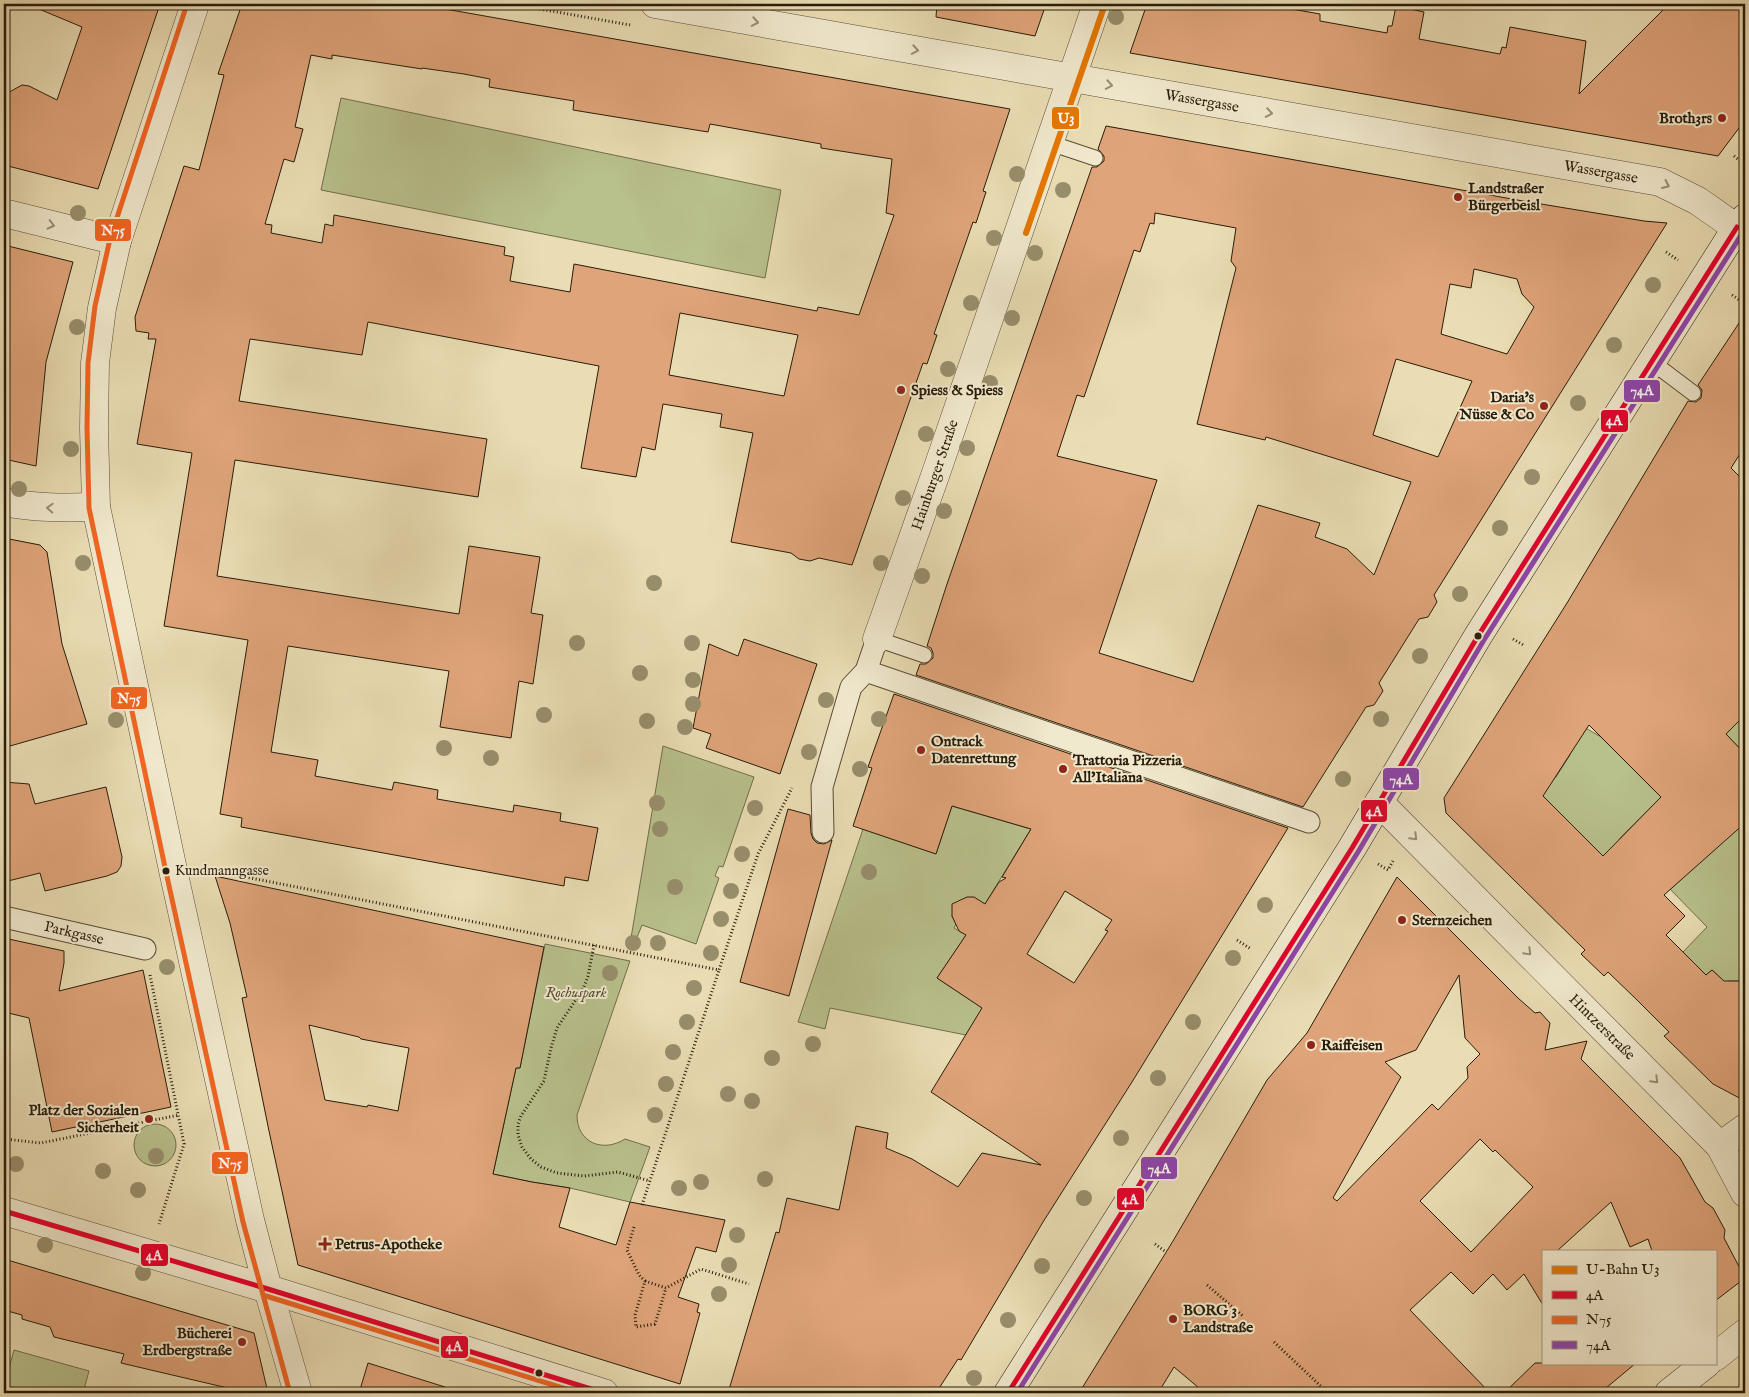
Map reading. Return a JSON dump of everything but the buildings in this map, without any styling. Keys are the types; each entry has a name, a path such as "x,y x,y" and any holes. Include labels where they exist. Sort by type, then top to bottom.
{"street":[{"path":"195,4 117,241 102,308 95,363 96,507 250,1220 298,1393"},
{"name":"Wassergasse","path":"655,4 1660,182 1743,226"},
{"name":"Hainburger Straße","path":"823,832 822,786 851,687 866,671 1097,4"},
{"path":"4,213 117,241"},
{"path":"1008,1393 1380,802 1478,636 1652,362 1743,226"},
{"path":"4,502 55,509 96,507"},
{"path":"866,671 1309,822"},
{"name":"Hintzerstraße","path":"1380,802 1720,1146 1745,1193"},
{"name":"Parkgasse","path":"4,918 145,949"},
{"path":"1720,1146 1745,1128"},
{"path":"4,1211 268,1289 604,1393"},
{"path":"1716,1356 1745,1334"},
{"path":"1669,1393 1706,1364"}],"lane":[{"path":"1050,143 1095,158"},
{"path":"1652,362 1693,393"},
{"path":"877,639 924,655"}],"path":[{"path":"1734,156 1745,164"},
{"path":"642,1205 758,854 796,780 822,786"},
{"path":"203,878 204,870 210,870 719,970"},
{"path":"1236,940 1253,950"},
{"path":"594,945 588,976 583,989 557,1028 544,1081 521,1116 518,1124 518,1136 522,1147 531,1159 541,1167 557,1173 584,1176 618,1172 650,1182"},
{"path":"145,949 184,1144 158,1228"},
{"path":"4,1139 41,1143 179,1115"},
{"path":"634,1227 627,1250 639,1275 645,1281 666,1288"},
{"path":"1155,1244 1166,1252"},
{"path":"645,1281 635,1315 636,1328 655,1324 666,1288 701,1269 749,1284"},
{"path":"1206,1285 1243,1316"},
{"path":"1274,1342 1328,1393"}],"green space":[{"path":"341,98 781,190 765,278 321,190"},
{"path":"1745,715 1745,754 1726,734"},
{"path":"1584,727 1601,737 1661,797 1620,838 1604,870 1532,799 1548,773 1556,777"},
{"path":"663,746 754,777 723,867 719,866 715,876 719,878 696,944 642,925 636,940 631,938"},
{"path":"952,806 1031,829 985,904 972,897 970,900 955,903 952,916 956,924 954,928 966,935 937,978 1037,1044 1043,1076 966,1035 830,1008 825,1029 798,1022 863,829 936,854"},
{"path":"1742,825 1745,829 1745,899 1743,902 1745,905 1745,985 1741,981 1728,981 1726,983 1712,970 1706,975 1683,952 1707,927 1670,889"},
{"name":"Rochuspark","path":"545,944 630,961 577,1115 581,1133 593,1143 608,1145 625,1139 650,1147 630,1202 570,1188 493,1174 516,1068 520,1068"},
{"path":"155,1124 170,1130 176,1145 170,1160 155,1166 140,1160 134,1145 140,1130"},
{"path":"14,1350 89,1371 83,1393 4,1393 4,1386"}],"metro line":[{"name":"U3","path":"1026,233 1105,4"}],"transit line":[{"name":"N75","path":"187,4 110,239 95,306 88,363 89,508 243,1222 290,1393"},
{"name":"4A","path":"1008,1393 1352,848 1478,636 1737,227"},
{"name":"74A","path":"1017,1393 1358,852 1484,640 1745,229"},
{"name":"4A","path":"4,1211 268,1289 604,1393"},
{"name":"N75","path":"266,1296 579,1393"}],"place":[{"name":"Broth3rs","path":"1722,118"},
{"name":"Landstraßer Bürgerbeisl","path":"1458,197"},
{"name":"Spiess & Spiess","path":"901,390"},
{"name":"Daria's Nüsse & Co","path":"1544,406"},
{"name":"Ontrack Datenrettung","path":"921,750"},
{"name":"Trattoria Pizzeria All'Italiana","path":"1063,769"},
{"name":"Kundmanngasse","path":"166,871"},
{"name":"Sternzeichen","path":"1402,920"},
{"name":"Raiffeisen","path":"1311,1045"},
{"name":"Platz der Sozialen Sicherheit","path":"149,1119"},
{"name":"Petrus-Apotheke","path":"325,1244"},
{"name":"BORG 3 Landstraße","path":"1173,1319"},
{"name":"Bücherei Erdbergstraße","path":"242,1342"}]}
